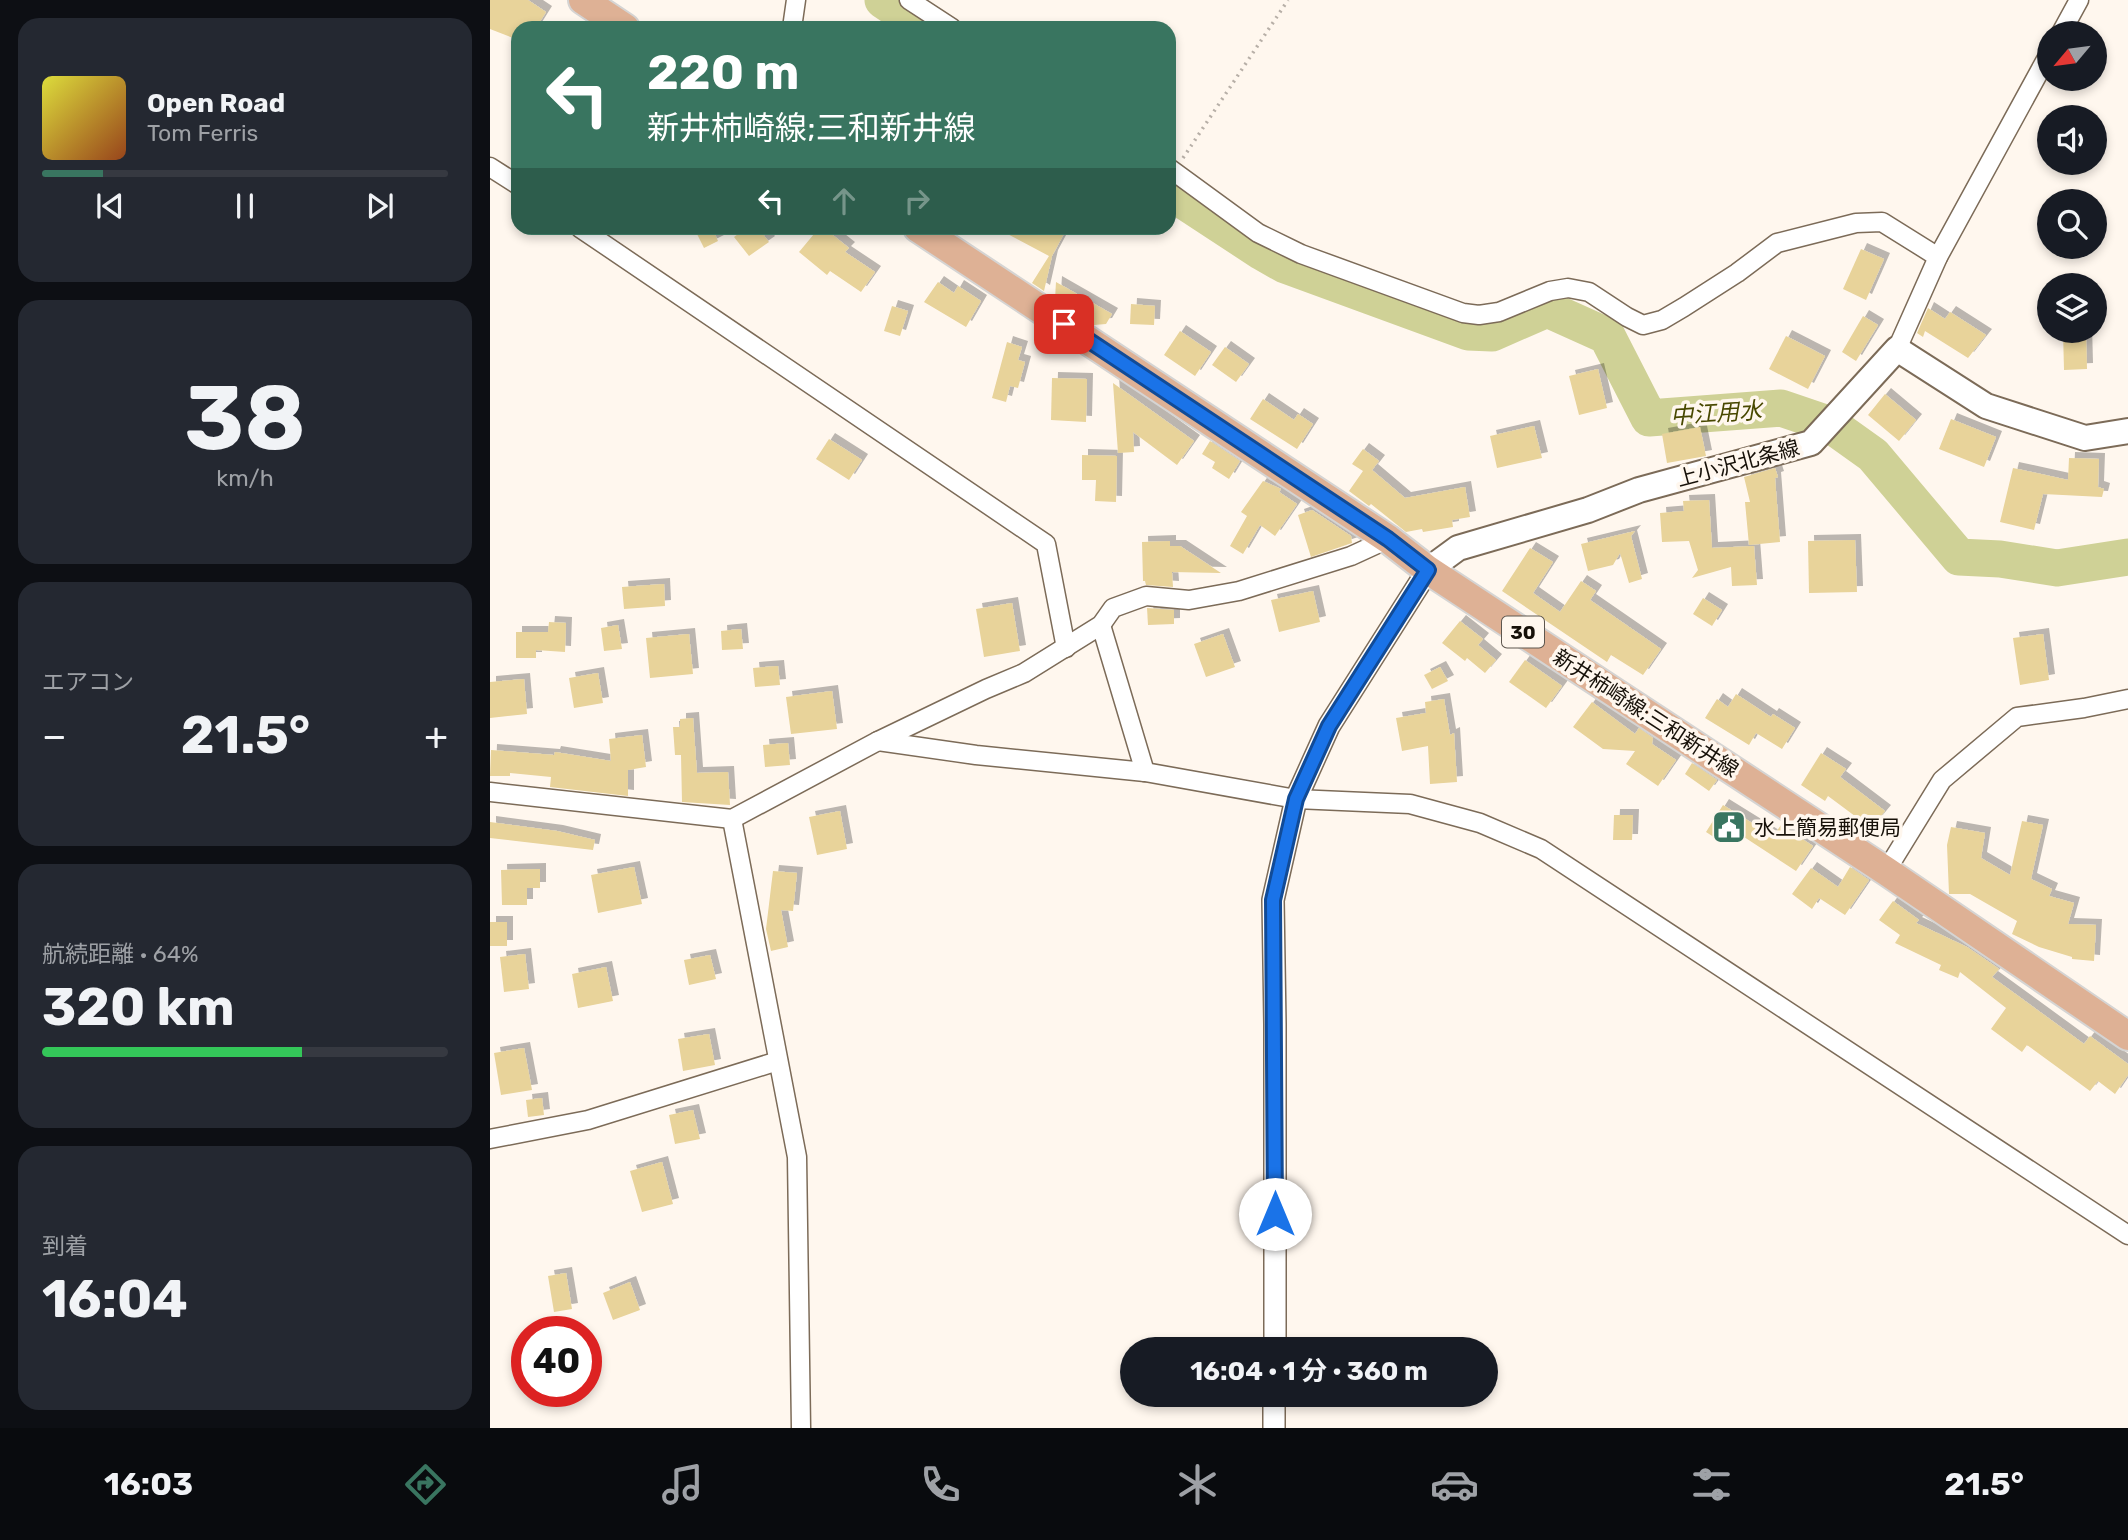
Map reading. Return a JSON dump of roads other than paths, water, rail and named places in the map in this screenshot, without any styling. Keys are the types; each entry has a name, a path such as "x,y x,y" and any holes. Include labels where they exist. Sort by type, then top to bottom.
{"main road":[{"path":"583,0 614,21"},
{"name":"新井柿崎線;三和新井線","path":"929,235 1388,539 1428,570 1886,871 2128,1035"},
{"path":"1897,349 1986,406 2085,438 2128,431"},
{"name":"上小沢北条線","path":"1428,570 1458,548 1588,510 1639,490 1811,443 1897,349"}],"street":[{"path":"793,21 796,0"},
{"path":"909,0 941,21"},
{"path":"2068,21 2079,0"},
{"path":"1897,349 1938,257 2037,76"},
{"path":"490,167 511,180"},
{"path":"1176,172 1258,233 1301,254 1413,296 1463,313 1479,315 1499,312 1550,291 1568,289 1589,292 1643,325 1662,320 1684,307 1777,243 1856,223 1882,222 1938,257"},
{"path":"590,235 1045,544 1066,648"},
{"path":"490,792 732,820 878,741 1024,673 1101,625 1112,608 1146,596 1189,600 1239,591 1351,556 1388,539"},
{"path":"1275,1337 1273,900 1296,799 1329,726 1428,570"},
{"path":"1101,625 1145,772"},
{"path":"1886,871 1942,780 2017,717 2128,699"},
{"path":"878,741 976,755 1145,772 1296,799 1410,804 1480,823 1541,849 2128,1235"},
{"path":"732,820 797,1157 801,1428"},
{"path":"490,1139 588,1120 778,1061"},
{"path":"1274,1407 1274,1428"}],"waterway":[{"name":"中江用水","path":"883,0 914,21"},
{"name":"中江用水","path":"1176,196 1285,265 1468,332 1492,333 1547,309 1607,336 1649,418 1781,408 1831,425 1873,455 1959,557 2000,559 2057,568 2128,557"}],"place":[{"name":"水上簡易郵便局","path":"1729,827"}]}
